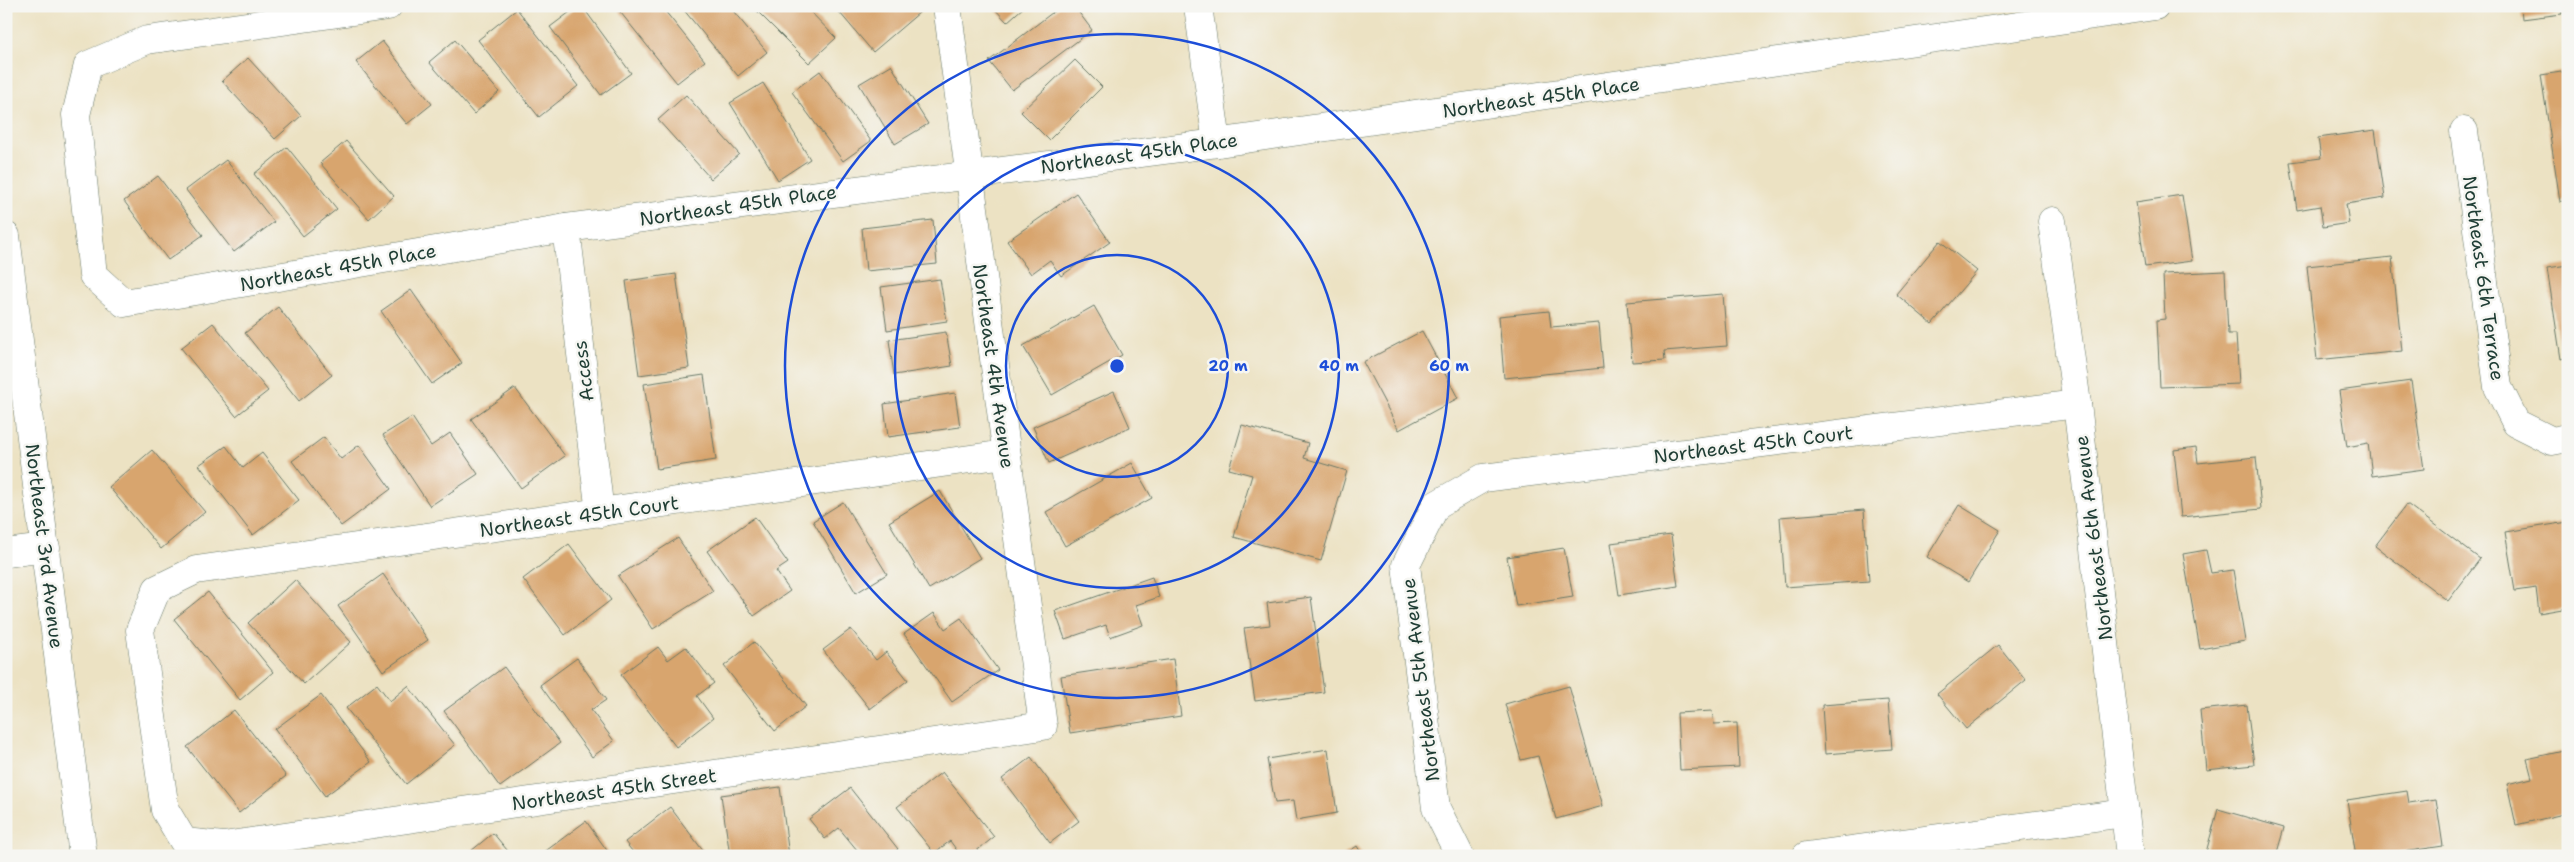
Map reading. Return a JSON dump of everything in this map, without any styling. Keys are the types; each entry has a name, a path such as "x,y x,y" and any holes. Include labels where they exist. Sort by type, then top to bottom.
{"street":[{"name":"Northeast 45th Place","path":"388,6 147,40 88,65 76,115 93,275 124,303 566,228 1217,143 2142,7"},
{"name":"Northeast 4th Avenue","path":"947,6 1005,454 1043,726"},
{"path":"1198,6 1217,143"},
{"name":"Northeast 6th Terrace","path":"2464,130 2498,387 2516,423 2552,441 2568,438"},
{"name":"Northeast 6th Avenue","path":"2052,221 2077,404 2130,856"},
{"name":"Access","path":"566,228 600,513"},
{"name":"Northeast 3rd Avenue","path":"6,236 83,856"},
{"name":"Northeast 45th Court","path":"1436,505 1483,478 2077,404"},
{"name":"Northeast 45th Court","path":"184,842 166,810 140,630 157,589 196,570 1005,454"},
{"name":"Northeast 5th Avenue","path":"1436,505 1406,565 1436,808 1460,856"},
{"path":"6,553 46,548"},
{"name":"Northeast 45th Street","path":"184,842 224,846 1043,726"},
{"path":"1806,856 2125,813"}],"building":[{"path":"578,6 582,6 631,73 601,95 550,27"},
{"path":"619,6 661,6 705,61 677,83 617,8"},
{"path":"687,6 729,6 767,52 738,76 683,9"},
{"path":"761,6 805,6 836,38 809,63 757,11"},
{"path":"834,6 915,6 920,12 873,52"},
{"path":"992,6 1025,6 1007,22"},
{"path":"1061,6 1074,6 1092,30 1012,90 989,61"},
{"path":"2521,6 2561,6 2562,14 2522,19"},
{"path":"517,9 578,86 539,117 478,40"},
{"path":"455,40 499,92 474,114 429,62"},
{"path":"382,41 432,104 407,124 356,62"},
{"path":"248,58 301,116 275,139 222,81"},
{"path":"1075,60 1102,87 1049,140 1021,112"},
{"path":"891,65 928,124 895,144 859,84"},
{"path":"820,71 871,141 843,161 792,92"},
{"path":"2568,71 2568,200 2560,201 2541,75"},
{"path":"763,83 810,159 778,180 730,103"},
{"path":"686,95 739,154 711,179 658,120"},
{"path":"2375,130 2385,198 2346,204 2349,223 2323,227 2320,206 2297,210 2290,162 2321,158 2318,138"},
{"path":"346,141 394,196 369,219 320,163"},
{"path":"287,147 337,209 303,236 254,174"},
{"path":"226,160 274,222 234,252 186,190"},
{"path":"158,176 203,235 168,260 124,201"},
{"path":"1076,193 1110,242 1061,276 1050,260 1031,274 1007,241"},
{"path":"2182,195 2192,261 2145,267 2136,202"},
{"path":"933,220 937,264 866,271 862,228"},
{"path":"1940,241 1977,271 1932,324 1896,294"},
{"path":"2392,257 2402,351 2317,360 2307,266"},
{"path":"2568,265 2568,357 2561,359 2547,268"},
{"path":"2225,271 2228,334 2236,334 2239,384 2160,387 2157,320 2165,319 2163,274"},
{"path":"676,274 689,368 639,375 626,281"},
{"path":"940,279 947,321 887,330 881,287"},
{"path":"411,290 462,363 432,384 381,311"},
{"path":"1723,294 1727,346 1664,351 1665,360 1632,362 1627,302"},
{"path":"1094,306 1122,355 1052,395 1023,346"},
{"path":"278,307 332,375 299,401 245,333"},
{"path":"1549,311 1551,327 1599,323 1603,368 1504,378 1499,316"},
{"path":"213,323 268,391 236,416 181,348"},
{"path":"1422,331 1458,398 1399,430 1363,362"},
{"path":"946,332 952,366 894,375 889,340"},
{"path":"704,375 716,460 657,469 644,384"},
{"path":"2411,381 2424,469 2372,476 2368,443 2347,447 2339,391"},
{"path":"515,388 565,456 521,488 471,419"},
{"path":"1114,391 1130,427 1049,463 1033,427"},
{"path":"955,393 960,427 888,437 884,404"},
{"path":"412,417 431,446 450,433 478,474 430,506 383,435"},
{"path":"1242,425 1308,443 1304,458 1347,471 1321,561 1234,537 1252,475 1229,469"},
{"path":"324,437 341,459 359,445 391,489 341,526 292,461"},
{"path":"226,446 243,468 262,453 299,500 253,535 199,465"},
{"path":"2196,447 2198,463 2256,457 2261,509 2181,517 2174,450"},
{"path":"152,450 205,512 161,549 109,487"},
{"path":"1132,463 1152,498 1065,546 1046,512"},
{"path":"940,491 980,558 929,589 889,522"},
{"path":"843,502 887,574 856,593 813,521"},
{"path":"2407,504 2480,559 2448,601 2375,546"},
{"path":"1959,505 2000,530 1968,582 1927,557"},
{"path":"1864,510 1869,581 1785,587 1780,517"},
{"path":"755,517 788,563 776,571 790,591 754,616 707,551"},
{"path":"2568,522 2568,608 2539,613 2536,588 2515,591 2505,532"},
{"path":"1671,535 1678,586 1619,595 1611,543"},
{"path":"678,538 713,591 653,629 618,576"},
{"path":"569,544 611,600 565,635 523,579"},
{"path":"1564,548 1573,597 1516,606 1507,557"},
{"path":"2206,550 2211,573 2233,570 2245,641 2200,649 2183,554"},
{"path":"383,574 428,640 383,671 338,606"},
{"path":"1152,577 1159,597 1136,605 1143,625 1110,637 1106,625 1065,639 1055,611"},
{"path":"295,580 351,642 304,684 248,623"},
{"path":"208,592 273,672 240,700 174,619"},
{"path":"1311,597 1324,692 1255,701 1244,628 1270,625 1267,603"},
{"path":"934,613 945,629 961,618 998,670 952,702 904,634"},
{"path":"851,629 876,660 886,652 908,680 870,709 823,650"},
{"path":"754,642 806,706 775,731 724,666"},
{"path":"1998,645 2026,680 1966,729 1937,694"},
{"path":"658,647 668,660 686,647 714,683 697,696 713,718 676,747 621,675"},
{"path":"577,658 606,700 591,710 614,741 592,757 540,685"},
{"path":"1173,659 1181,716 1070,733 1061,676"},
{"path":"504,667 560,743 500,787 444,711"},
{"path":"377,684 390,701 408,686 455,745 406,784 346,708"},
{"path":"1569,686 1603,806 1556,819 1538,756 1521,760 1505,704"},
{"path":"321,695 371,762 325,796 275,729"},
{"path":"1888,700 1892,749 1825,754 1822,705"},
{"path":"2247,705 2254,765 2206,770 2200,710"},
{"path":"234,710 286,776 239,813 187,747"},
{"path":"1712,711 1714,724 1737,723 1739,767 1680,770 1677,713"},
{"path":"1328,749 1337,813 1296,820 1293,801 1275,803 1267,759"},
{"path":"2568,750 2568,813 2516,825 2507,784 2532,778 2527,759"},
{"path":"1031,757 1079,821 1050,843 1002,779"},
{"path":"942,772 994,837 970,856 961,856 950,841 934,853 897,807"},
{"path":"780,787 789,856 730,856 721,795"},
{"path":"850,788 898,849 890,856 862,856 839,828 825,839 809,819"},
{"path":"2407,791 2409,803 2436,799 2443,846 2376,856 2356,856 2347,800"},
{"path":"670,807 707,856 636,856 625,842"},
{"path":"2218,809 2284,828 2276,856 2205,856"},
{"path":"586,821 611,856 539,856"},
{"path":"493,833 512,856 465,856"},
{"path":"1357,846 1363,856 1342,856"}]}
